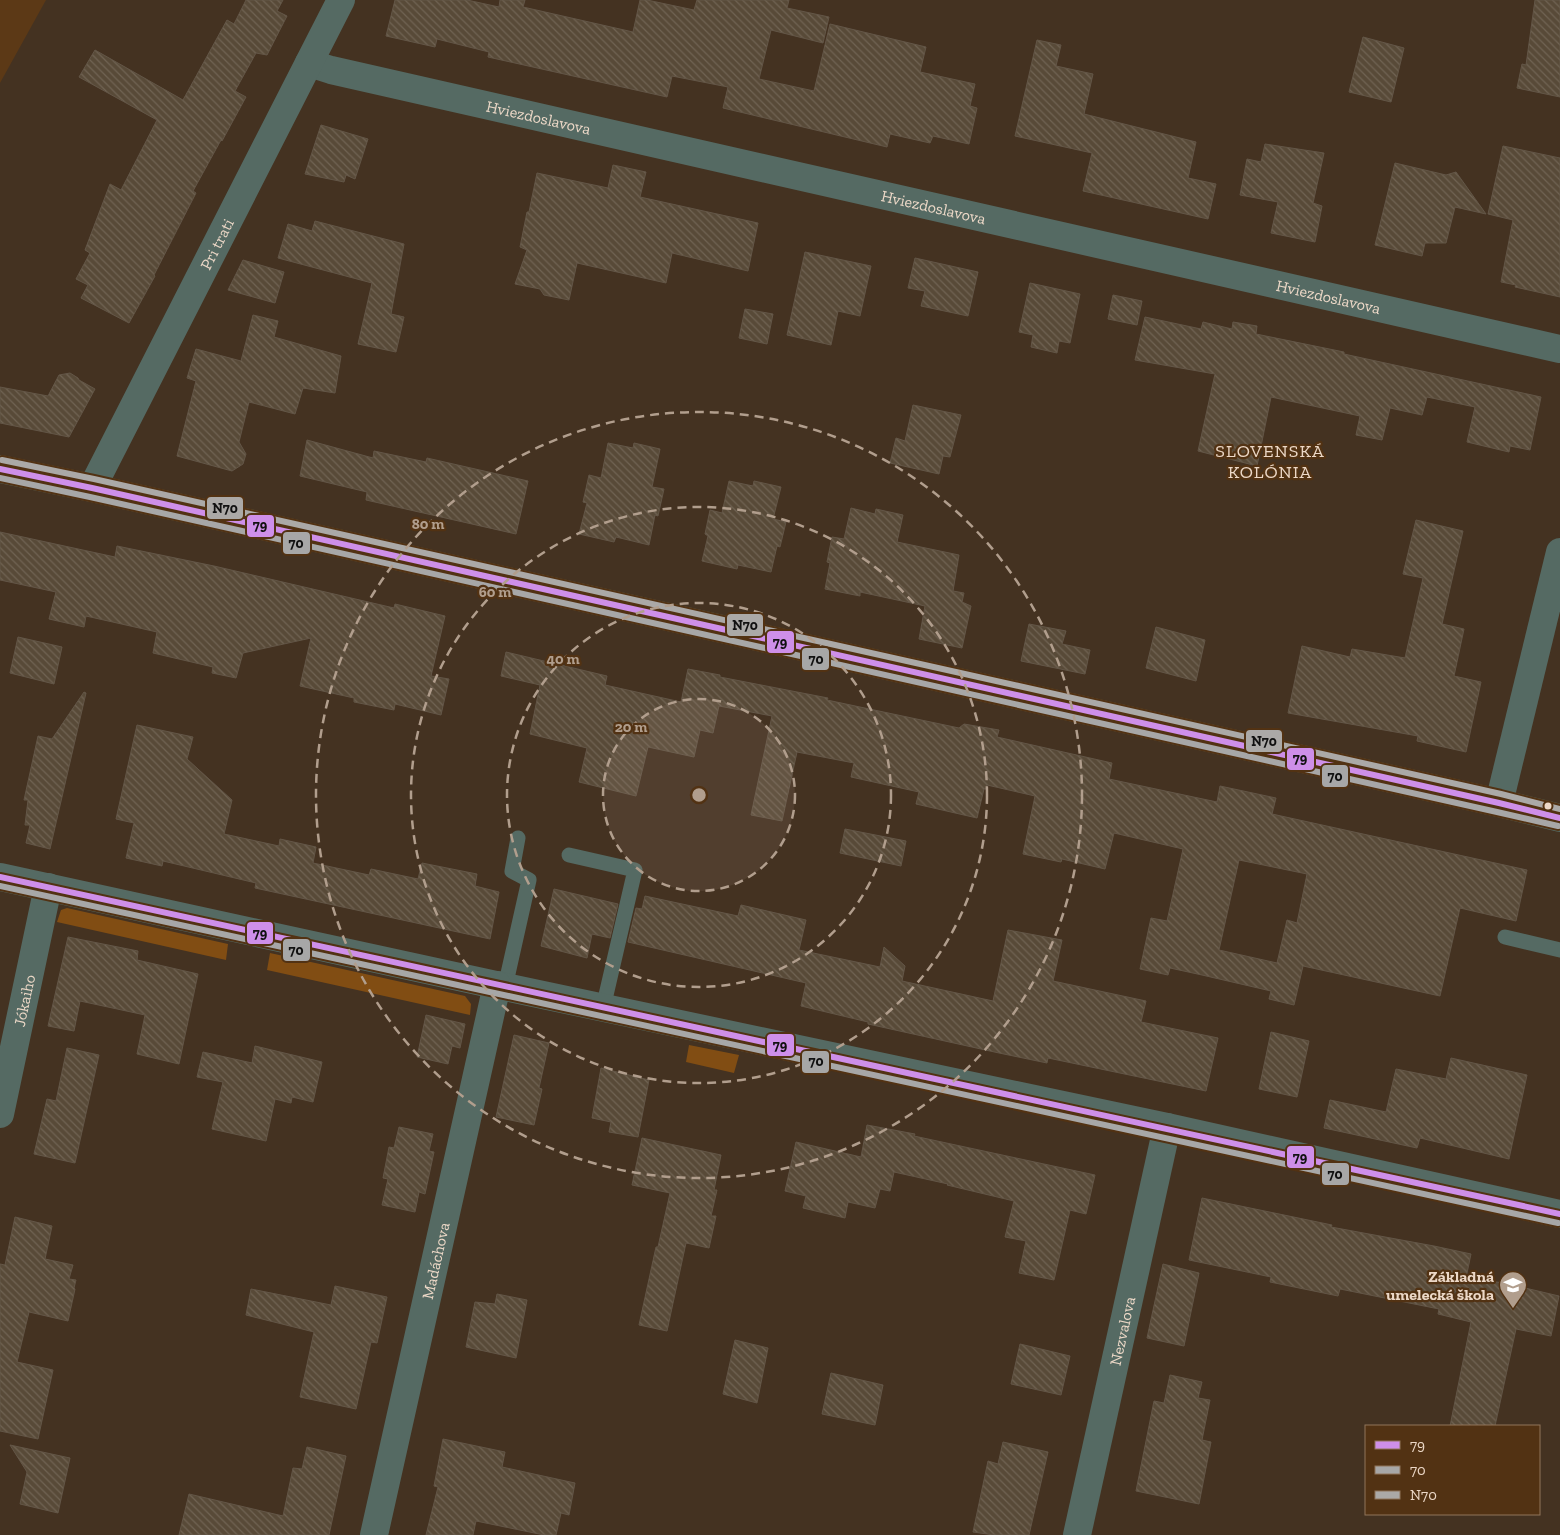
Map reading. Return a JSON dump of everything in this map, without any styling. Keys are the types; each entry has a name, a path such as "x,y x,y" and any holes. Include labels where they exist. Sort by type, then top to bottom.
{"street":[{"name":"Pri trati","path":"92,488 341,0"},
{"name":"Hviezdoslavova","path":"309,63 341,72 1560,349"},
{"path":"0,470 92,488 1560,818"},
{"path":"1499,803 1560,552"},
{"path":"0,877 1560,1212"},
{"name":"Jókaiho","path":"0,1114 48,887"},
{"name":"Madáchova","path":"374,1535 501,986"},
{"name":"Nezvalova","path":"1077,1535 1167,1127"}],"lane":[{"path":"501,986 529,880 512,871 518,838"},
{"path":"569,855 635,870 603,1008"},
{"path":"1505,937 1560,950"}],"shaded area":[{"path":"0,0 46,0 0,83"},
{"path":"67,908 228,944 226,960 57,922 61,910"},
{"path":"270,953 465,996 471,1004 470,1015 267,970"},
{"path":"689,1045 739,1055 734,1073 686,1062"}],"building":[{"path":"246,0 283,0 277,11 287,16 267,55 256,53 235,91 246,97 193,191 196,193 155,276 129,323 81,298 88,285 76,279 90,253 85,250 110,184 121,190 157,120 79,77 95,50 183,100 227,20 234,24"},
{"path":"395,0 467,0 499,7 500,0 525,0 523,7 633,32 640,0 694,10 697,0 789,0 787,8 829,17 823,43 771,30 759,79 814,91 830,24 926,47 920,72 975,84 970,106 977,108 969,144 933,136 930,143 890,134 887,147 723,108 728,87 672,76 667,97 488,57 489,52 437,39 435,47 386,36"},
{"path":"1535,0 1560,0 1560,97 1517,88 1522,64 1526,65"},
{"path":"1363,37 1404,48 1391,102 1349,92"},
{"path":"1037,40 1061,45 1056,66 1093,74 1084,114 1196,142 1188,178 1216,184 1208,219 1083,191 1092,153 1015,136"},
{"path":"321,125 368,139 355,179 346,175 344,182 305,174"},
{"path":"1265,144 1324,153 1313,203 1322,206 1315,242 1271,233 1278,202 1240,195 1247,159 1261,162"},
{"path":"1503,146 1560,158 1560,297 1501,282 1513,220 1488,214"},
{"path":"1395,163 1446,175 1456,172 1486,214 1455,207 1446,243 1425,243 1422,256 1375,245"},
{"path":"613,165 646,172 640,197 758,223 748,271 672,253 666,283 577,263 569,300 544,295 540,289 515,284 527,250 520,247 537,173 608,188"},
{"path":"315,221 404,244 391,314 404,317 396,352 358,344 372,283 278,258 288,224 312,231"},
{"path":"805,252 871,266 860,316 838,311 831,345 787,335"},
{"path":"915,258 978,272 968,316 921,306 925,291 908,288"},
{"path":"243,260 284,272 275,303 228,290"},
{"path":"1030,283 1080,294 1070,343 1059,341 1057,353 1031,347 1033,335 1019,332"},
{"path":"1113,295 1142,301 1137,325 1108,319"},
{"path":"745,309 773,314 767,344 739,338"},
{"path":"253,315 278,321 274,337 341,356 335,393 303,388 295,414 249,402 239,442 246,454 243,464 232,471 177,456 196,381 187,378 196,349 241,361"},
{"path":"1145,317 1201,329 1203,322 1232,329 1233,322 1257,326 1256,334 1541,397 1530,450 1510,446 1509,452 1467,442 1475,407 1427,397 1422,415 1390,408 1382,440 1356,435 1360,416 1271,397 1257,466 1198,451 1215,374 1135,360"},
{"path":"70,373 95,389 69,437 0,423 0,387 48,396 59,375"},
{"path":"913,405 961,415 950,457 943,456 939,474 890,463 896,438 905,441"},
{"path":"307,440 373,458 374,451 426,462 427,458 528,481 516,534 366,500 367,492 300,476"},
{"path":"608,443 633,448 634,443 660,449 652,487 664,489 658,516 655,515 649,545 616,537 614,542 579,534 587,503 583,502 589,475 601,478"},
{"path":"729,481 753,486 754,481 781,487 773,519 786,522 780,547 777,546 771,572 738,565 737,569 702,561 708,536 705,534 710,510 722,513"},
{"path":"851,508 875,514 876,509 903,515 897,542 959,555 953,591 964,593 962,602 971,606 962,648 919,639 925,606 860,592 860,596 825,589 830,563 827,562 832,537 844,539"},
{"path":"1416,520 1463,531 1442,624 1464,629 1454,676 1481,682 1466,752 1417,741 1418,736 1288,713 1302,646 1350,657 1352,649 1405,658 1423,578 1403,574"},
{"path":"0,532 115,557 117,546 214,566 394,608 395,604 445,616 431,676 449,679 441,715 395,704 394,710 354,702 354,698 300,686 311,638 243,653 236,678 212,673 213,667 153,653 157,632 86,616 84,627 49,619 56,592 0,580"},
{"path":"1029,624 1066,631 1062,644 1090,650 1085,674 1021,661"},
{"path":"1156,627 1205,640 1196,681 1146,668"},
{"path":"18,637 62,647 54,684 10,673"},
{"path":"506,652 607,676 605,685 681,702 688,669 720,675 720,677 828,698 827,700 959,728 964,724 999,730 997,737 1112,763 1109,779 1217,802 1220,786 1276,798 1272,814 1527,870 1516,921 1460,908 1440,996 1303,966 1294,1005 1269,999 1271,991 1170,968 1168,975 1140,969 1151,918 1167,921 1183,849 1114,833 1105,869 1062,859 1061,862 1023,854 1035,796 987,785 986,789 984,789 977,818 916,804 919,792 851,777 854,763 797,752 782,821 751,815 772,716 719,706 713,733 700,730 694,757 648,747 636,796 579,782 587,748 530,734 540,685 501,676","holes":["1239,860 1307,874 1297,923 1287,920 1277,963 1219,950"]},
{"path":"84,692 86,693 50,849 26,843 30,825 25,825 28,800 24,800 38,736 52,739"},
{"path":"137,725 193,737 187,759 232,800 224,834 279,846 280,839 316,847 313,863 369,875 371,869 418,879 422,863 477,874 475,886 499,892 490,939 255,888 256,883 163,861 162,866 126,858 134,823 116,819"},
{"path":"845,829 906,841 901,866 840,853"},
{"path":"554,889 618,904 610,938 592,934 587,958 541,946"},
{"path":"645,896 738,916 741,905 806,920 799,950 880,967 884,947 905,966 902,981 993,1001 1008,930 1062,940 1053,981 1146,1001 1141,1022 1218,1038 1206,1091 1048,1058 1047,1063 999,1053 868,1024 868,1022 801,1006 806,983 628,942 636,908 642,909"},
{"path":"68,937 138,951 137,960 198,974 179,1064 137,1054 145,1015 80,1001 74,1031 48,1026"},
{"path":"426,1015 465,1024 460,1048 452,1046 448,1064 417,1057"},
{"path":"1271,1032 1309,1041 1297,1097 1259,1089"},
{"path":"514,1035 549,1043 539,1088 542,1089 534,1125 496,1117"},
{"path":"255,1046 322,1062 313,1102 292,1097 291,1103 275,1099 266,1141 212,1129 223,1082 197,1077 203,1052 252,1063"},
{"path":"67,1048 99,1055 75,1163 34,1154 47,1099 56,1101"},
{"path":"1451,1058 1527,1075 1509,1159 1420,1138 1417,1148 1324,1128 1330,1100 1386,1112 1396,1069 1446,1079"},
{"path":"601,1068 649,1080 638,1137 609,1132 611,1122 592,1118"},
{"path":"867,1125 1095,1175 1086,1214 1070,1210 1054,1280 1019,1273 1026,1241 1005,1237 1014,1201 894,1172 890,1191 880,1189 875,1208 848,1202 845,1218 803,1208 806,1196 785,1191 796,1142 861,1157"},
{"path":"399,1127 433,1134 429,1151 434,1152 425,1194 419,1192 415,1212 382,1205 388,1179 383,1178 389,1147 394,1148"},
{"path":"642,1138 721,1155 714,1190 717,1190 711,1216 716,1216 709,1248 686,1243 667,1331 639,1325 670,1193 632,1185"},
{"path":"1202,1198 1332,1225 1331,1227 1471,1254 1466,1278 1504,1283 1559,1296 1551,1336 1516,1329 1495,1425 1450,1425 1471,1322 1438,1314 1439,1309 1340,1289 1338,1296 1270,1282 1271,1277 1189,1260"},
{"path":"15,1217 52,1226 45,1259 73,1265 69,1279 76,1280 68,1321 29,1312 17,1362 53,1370 38,1439 0,1431 0,1264 5,1265"},
{"path":"1163,1264 1199,1273 1184,1346 1147,1338"},
{"path":"335,1286 387,1297 377,1343 371,1342 356,1409 300,1397 314,1332 246,1315 251,1289 331,1305"},
{"path":"497,1294 527,1300 516,1358 466,1347 475,1302 495,1304"},
{"path":"735,1340 768,1348 757,1403 723,1394"},
{"path":"1020,1344 1070,1356 1061,1395 1011,1384"},
{"path":"831,1373 883,1385 875,1425 822,1414"},
{"path":"1170,1375 1202,1382 1198,1398 1210,1400 1202,1440 1211,1442 1199,1504 1136,1491 1154,1401 1164,1403"},
{"path":"443,1439 505,1452 502,1467 575,1483 569,1515 561,1513 556,1535 544,1535 476,1521 473,1535 426,1535 438,1487 434,1486"},
{"path":"1003,1442 1048,1452 1029,1535 994,1535 973,1532 988,1461 998,1464"},
{"path":"10,1445 70,1458 58,1513 20,1504 27,1472"},
{"path":"307,1447 346,1456 329,1535 179,1535 189,1494 283,1516 293,1468 302,1469"}],"transit line":[{"name":"N70","path":"2,460 1501,794 1560,809"},
{"name":"79","path":"0,469 92,488 1560,818"},
{"name":"70","path":"0,478 1558,826"},
{"name":"79","path":"0,877 1560,1214"},
{"name":"70","path":"0,886 1558,1223"}],"place":[{"name":"Základná umelecká škola","path":"1513,1309"}],"district":[{"name":"SLOVENSKÁ KOLÓNIA","path":"1270,461"}]}
